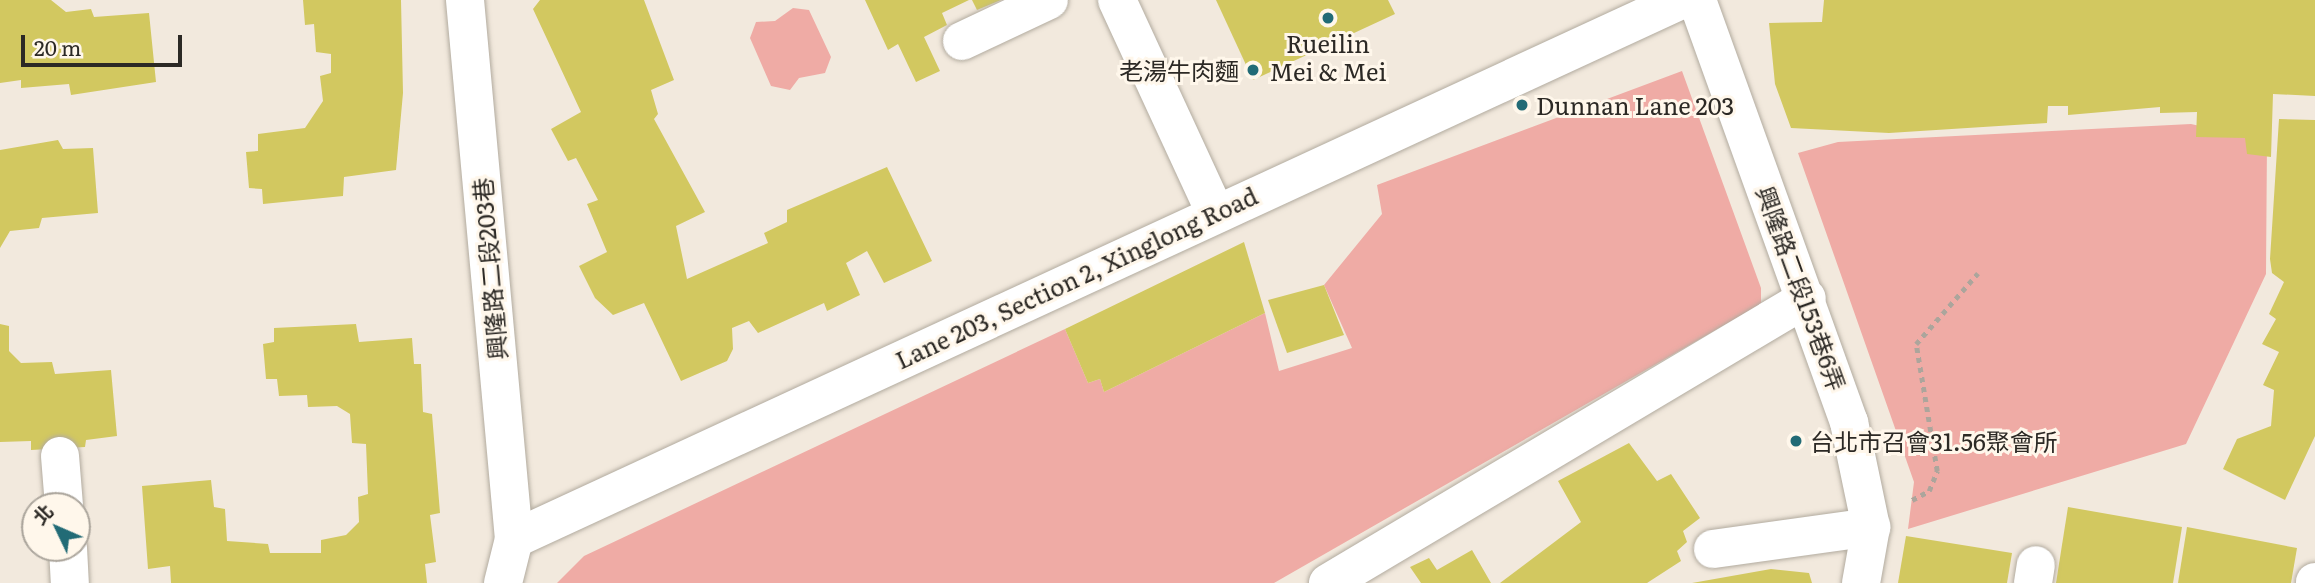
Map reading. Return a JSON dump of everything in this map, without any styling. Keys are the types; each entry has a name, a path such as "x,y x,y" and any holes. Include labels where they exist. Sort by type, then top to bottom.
{"street":[{"name":"興隆路二段203巷","path":"465,0 514,539"},
{"path":"962,41 1049,0"},
{"path":"1116,0 1215,212"},
{"name":"Lane 203, Section 2, Xinglong Road","path":"514,539 1215,212 1681,0"},
{"name":"興隆路二段153巷6弄","path":"1697,0 1807,298 1849,422 1869,516 1861,583"},
{"path":"1328,583 1807,298"},
{"path":"60,456 63,492"},
{"path":"1713,549 1869,516"},
{"path":"503,583 514,539"},
{"path":"69,562 70,583"}],"path":[{"path":"1869,516 1919,499 1929,491 1937,471 1928,393 1913,353 1922,335 1978,273"}],"shaded area":[{"path":"793,8 809,10 831,57 825,73 799,78 790,90 771,86 750,38 756,22 775,21"},
{"path":"1682,71 1761,288 1761,304 1274,583 557,583 584,556 1065,329 1088,383 1100,379 1104,392 1265,313 1279,371 1352,348 1324,285 1382,214 1377,185"},
{"path":"2191,124 2267,141 2266,274 2186,444 1908,529 1914,482 1798,153 1838,142"}],"building":[{"path":"0,0 51,0 66,12 91,9 94,17 149,13 156,82 71,95 69,84 21,88 21,80 0,83"},
{"path":"303,0 401,0 403,93 396,170 344,177 343,196 263,204 262,189 249,188 246,152 258,151 258,134 305,128 323,101 320,76 331,73 331,54 316,52 314,24 305,25"},
{"path":"540,0 644,0 674,80 651,90 658,114 654,119 705,212 676,226 687,279 768,243 764,233 787,222 787,210 887,167 932,261 884,283 867,251 846,263 860,295 827,311 824,303 758,333 749,321 732,328 733,349 727,361 681,381 644,303 613,315 595,298 579,266 607,252 587,204 598,200 576,158 568,161 551,129 581,112 533,9"},
{"path":"865,0 969,0 942,13 947,25 924,37 940,71 916,82 898,44 888,50"},
{"path":"972,0 1001,0 977,10"},
{"path":"1216,0 1388,0 1395,14 1253,80"},
{"path":"1824,0 2315,0 2315,96 2273,94 2271,157 2247,154 2245,138 2196,137 2197,112 2160,113 2160,107 2068,115 2068,106 2048,106 2047,123 1889,133 1791,128 1775,84 1769,23 1822,22"},
{"path":"2279,119 2315,120 2315,436 2285,500 2223,469 2237,439 2271,426 2274,390 2263,385 2279,352 2262,344 2276,319 2269,314 2284,282 2272,273 2270,259"},
{"path":"58,140 63,149 93,148 98,213 42,218 39,228 10,231 0,248 0,150"},
{"path":"1244,242 1265,313 1104,392 1100,379 1088,383 1065,329"},
{"path":"1324,285 1344,335 1287,353 1268,300"},
{"path":"0,324 9,326 9,351 21,363 52,362 55,374 111,370 117,436 86,440 85,447 31,450 31,441 0,442"},
{"path":"356,324 359,342 412,338 414,364 421,364 423,412 432,414 440,513 430,515 436,562 425,564 427,583 171,583 170,566 148,569 142,486 211,480 214,507 225,509 227,541 268,544 270,553 321,553 321,540 346,535 359,522 358,497 368,494 366,444 352,443 350,414 337,406 308,407 307,395 279,396 277,379 266,379 263,344 274,342 274,328"},
{"path":"1629,443 1657,481 1671,474 1700,518 1683,531 1687,542 1677,551 1681,561 1647,583 1500,583 1581,522 1558,481"},
{"path":"2068,507 2182,527 2173,583 2056,583"},
{"path":"2187,527 2297,548 2291,583 2178,583"},
{"path":"1906,536 2012,553 2007,583 1898,583"},
{"path":"1472,550 1491,583 1421,583 1410,567 1429,558 1437,570"},
{"path":"1771,569 1809,573 1812,583 1692,583"}],"place":[{"name":"Rueilin Mei & Mei","path":"1328,18"},
{"name":"老湯牛肉麵","path":"1253,70"},
{"name":"Dunnan Lane 203","path":"1522,105"},
{"name":"台北市召會31.56聚會所","path":"1796,441"}]}
